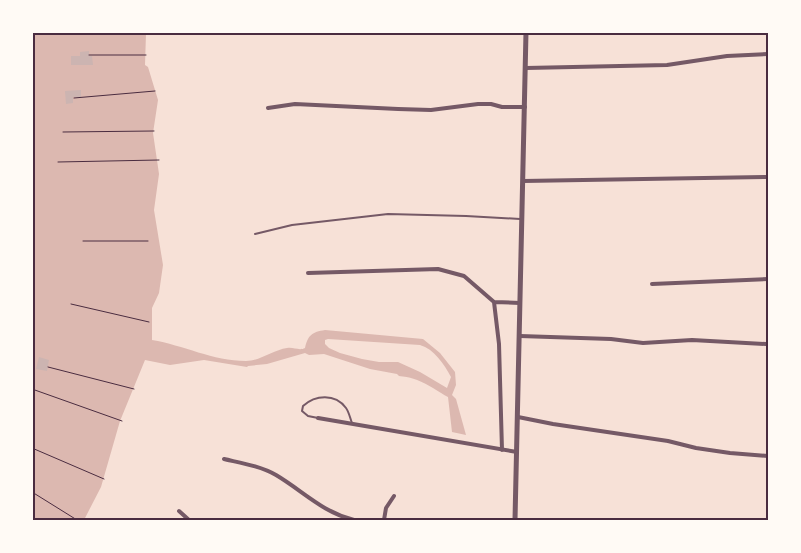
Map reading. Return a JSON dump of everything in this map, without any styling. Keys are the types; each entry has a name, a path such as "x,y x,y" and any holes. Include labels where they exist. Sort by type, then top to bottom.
{"street":[{"path":"515,520 526,32"},
{"path":"526,68 667,65 727,56 768,54"},
{"path":"268,108 295,104 431,110 478,104 525,107"},
{"path":"523,181 768,177"},
{"path":"308,273 438,269 464,276 494,302 520,302"},
{"path":"652,284 768,279"},
{"path":"494,302 499,344 502,450"},
{"path":"520,336 611,339 643,343 692,340 766,344"},
{"path":"518,416 553,424 668,441 696,448 768,456"},
{"path":"318,418 517,452"},
{"path":"224,460 256,466 275,474 327,511 354,520"},
{"path":"384,520 386,508 394,496"},
{"path":"179,511 189,520"}],"lane":[{"path":"255,234 292,225 388,214 522,219"},
{"path":"318,418 304,413 302,411 303,406 314,398 327,397 346,408 352,424"}],"path":[{"path":"89,55 146,55"},
{"path":"74,98 156,91"},
{"path":"63,132 154,131"},
{"path":"58,162 158,160"},
{"path":"83,241 148,241"},
{"path":"71,304 149,322"},
{"path":"48,367 134,389"},
{"path":"32,389 122,421"},
{"path":"32,448 104,479"},
{"path":"32,492 77,520"}],"shaded area":[{"path":"32,33 146,33 145,65 148,67 158,100 153,133 159,174 154,210 163,265 159,293 152,308 152,340 210,356 251,361 282,349 305,348 311,335 325,330 423,339 440,353 455,372 456,385 452,395 456,399 466,435 452,432 448,397 430,386 407,377 370,369 324,354 309,355 305,353 267,364 247,367 204,360 170,365 145,360 120,421 101,487 84,520 33,520","holes":["325,340 420,345 434,353 445,367 451,377 447,388 398,362 379,362 340,353 329,348 325,344"]}],"building":[{"path":"89,51 89,56 92,56 93,65 71,65 71,56 80,56 80,52"},
{"path":"81,90 81,97 73,97 73,103 66,104 65,91"},
{"path":"39,357 49,360 47,371 36,369"}]}
